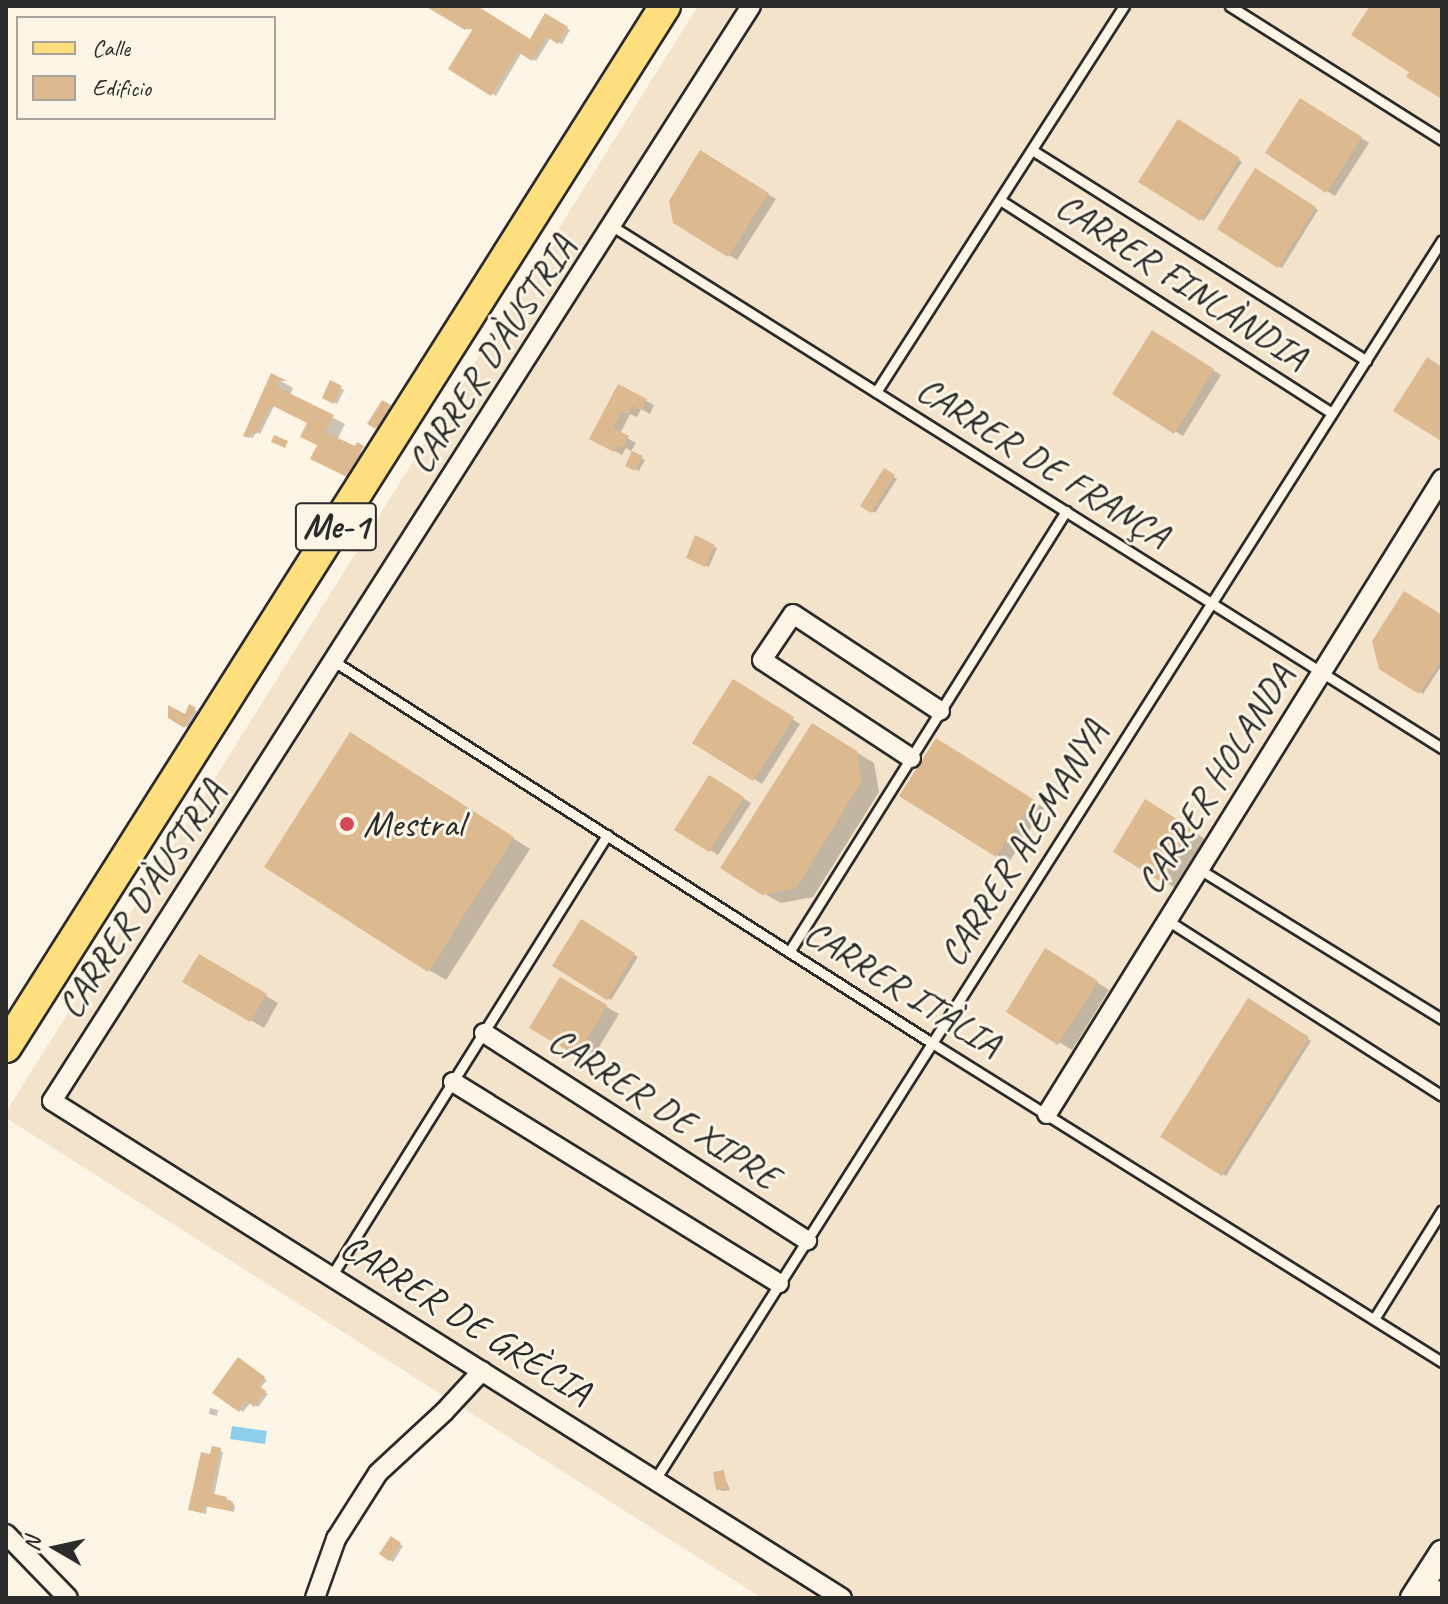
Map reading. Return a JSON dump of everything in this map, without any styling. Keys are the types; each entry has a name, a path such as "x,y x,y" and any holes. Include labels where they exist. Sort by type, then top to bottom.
{"main road":[{"name":"Me-1","path":"6,1047 665,6"}],"street":[{"name":"CARRER D'ÀUSTRIA","path":"52,1101 751,6"},
{"name":"CARRER HOLANDA","path":"1047,1114 1442,479"},
{"path":"911,758 762,660 793,614 940,711"},
{"name":"CARRER DE XIPRE","path":"484,1033 807,1240"},
{"path":"453,1082 779,1283"},
{"name":"CARRER DE GRÈCIA","path":"52,1101 656,1478 842,1598"},
{"path":"315,1598 336,1539 378,1473 444,1412 482,1371"},
{"path":"6,1534 68,1598"},
{"path":"1413,1598 1442,1553"},
{"path":"1439,1598 1442,1593"}],"lane":[{"name":"CARRER FINLÀNDIA","path":"876,392 1124,6"},
{"path":"1230,6 1442,140"},
{"name":"CARRER FINLÀNDIA","path":"1032,150 1366,360"},
{"name":"CARRER FINLÀNDIA","path":"1000,200 1332,413"},
{"name":"CARRER DE FRANÇA","path":"612,226 1442,748"},
{"name":"CARRER ALEMANYA","path":"656,1478 1442,240"},
{"path":"789,952 1066,511"},
{"name":"CARRER ITÀLIA","path":"335,662 932,1043 1442,1362"},
{"path":"332,1275 607,835"},
{"path":"1199,869 1442,1019"},
{"path":"1167,920 1442,1096"},
{"path":"1374,1319 1442,1210"}],"shaded area":[{"path":"698,6 1442,6 1442,1598 762,1598 6,1118 6,1112"}],"water":[{"path":"232,1426 267,1431 265,1444 230,1439"}],"building":[{"path":"425,6 477,6 530,39 545,13 568,27 558,44 547,37 532,61 518,52 491,96 448,69 472,30 468,27 465,30"},
{"path":"1370,6 1442,6 1442,99 1406,77 1409,72 1351,35"},
{"path":"1300,98 1362,137 1326,193 1265,153"},
{"path":"1178,119 1240,158 1200,221 1138,182"},
{"path":"700,150 769,193 728,257 673,223 669,201"},
{"path":"1255,168 1316,207 1278,268 1217,229"},
{"path":"1152,330 1214,369 1174,434 1112,394"},
{"path":"1427,357 1442,367 1441,441 1393,411"},
{"path":"271,373 287,381 280,381 277,387 334,415 325,432 355,446 357,442 364,446 347,477 310,459 317,445 300,437 307,423 271,405 256,434 252,432 249,438 243,436"},
{"path":"330,380 342,386 333,404 322,398"},
{"path":"618,384 647,399 641,411 633,406 628,414 622,411 613,428 629,436 623,448 617,445 614,452 589,439"},
{"path":"382,400 391,405 376,429 367,424"},
{"path":"274,435 288,441 285,448 271,442"},
{"path":"632,451 643,456 635,471 625,466"},
{"path":"884,468 895,475 871,513 860,506"},
{"path":"695,535 715,545 705,567 686,558"},
{"path":"1404,591 1442,615 1442,658 1419,694 1379,669 1372,641"},
{"path":"733,679 794,717 753,781 692,743"},
{"path":"189,704 196,708 184,728 168,718 168,705 185,714"},
{"path":"812,723 857,751 862,781 796,888 762,895 720,868"},
{"path":"350,732 514,837 428,972 264,867"},
{"path":"936,738 1033,799 996,857 899,796"},
{"path":"709,775 744,797 709,852 674,830"},
{"path":"1145,799 1194,830 1161,882 1113,852"},
{"path":"581,919 635,953 607,1000 552,966"},
{"path":"1045,948 1098,981 1058,1045 1006,1012"},
{"path":"199,954 267,994 250,1022 182,982"},
{"path":"560,977 607,1005 577,1056 529,1028"},
{"path":"1248,998 1309,1037 1222,1176 1160,1137"},
{"path":"238,1357 265,1377 258,1386 266,1391 254,1407 247,1401 239,1412 212,1393"},
{"path":"212,1446 221,1448 211,1493 233,1502 231,1511 204,1506 203,1513 188,1510 201,1452 210,1454"},
{"path":"724,1470 727,1489 716,1490 713,1472"},
{"path":"391,1536 401,1543 389,1561 379,1554"}],"place":[{"name":"Mestral","path":"347,824"}]}
